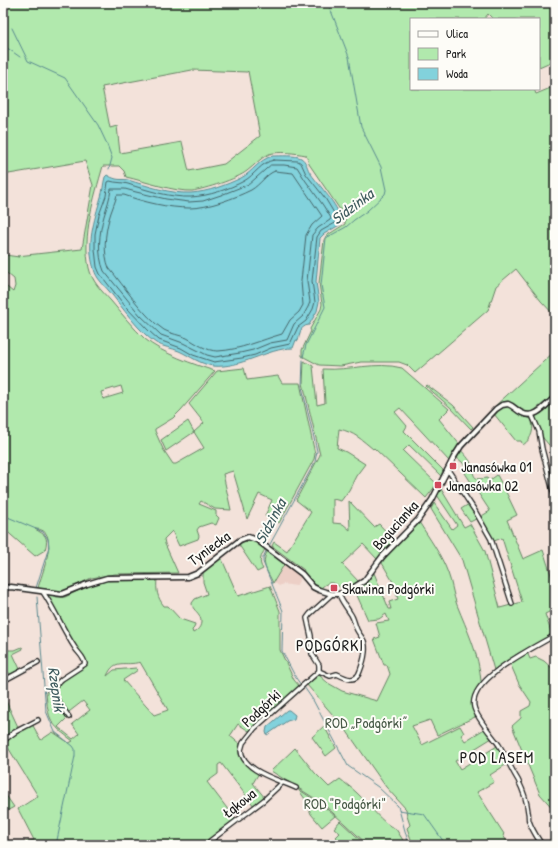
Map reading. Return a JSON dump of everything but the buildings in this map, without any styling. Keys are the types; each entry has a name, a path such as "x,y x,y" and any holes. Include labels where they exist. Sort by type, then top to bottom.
{"street":[{"path":"555,397 532,415 539,431 542,449 555,499"},
{"name":"Bogucianka","path":"348,591 364,581 382,557 412,528 432,500 457,452 466,440 500,406 508,404 524,414 532,415"},
{"path":"447,471 450,473 475,511 491,539 512,604"},
{"name":"Tyniecka","path":"3,588 11,587 62,594 92,582 114,577 188,577 198,572 243,538 248,537 254,538 266,546 302,574 316,589 332,594 339,594 348,591"},
{"path":"39,591 51,603 85,664 62,679 50,690 68,717"},
{"path":"332,594 307,618 311,636 312,654 319,665 319,671 330,676 337,674 348,679 354,679 359,674 365,644 357,630 351,614 340,599 339,594"},
{"path":"542,845 529,820 528,811 520,784 500,747 478,716 474,708 474,703 480,688 486,680 517,656 555,635"},
{"path":"3,681 38,662"},
{"name":"Podgórki","path":"296,788 282,783 276,778 260,773 242,757 240,750 243,743 254,728 319,671"},
{"path":"3,741 15,732 38,720"},
{"name":"Łąkowa","path":"210,841 264,800 282,783"}],"shaded area":[{"path":"285,563 301,577 296,586 283,584 279,586 274,582"}],"green space":[{"path":"3,3 555,3 555,60 540,67 540,18 492,18 488,14 485,18 410,18 410,90 534,90 536,94 553,87 555,80 555,316 516,269 496,286 488,310 415,373 407,365 399,362 361,362 341,366 319,365 302,356 302,350 311,331 310,329 321,309 322,304 319,283 324,240 326,236 345,224 345,217 309,164 306,155 282,152 269,154 247,171 236,177 212,186 192,191 168,188 126,177 124,171 119,166 103,166 88,230 87,255 92,278 132,326 145,339 169,354 215,371 173,418 155,429 163,449 173,464 176,464 204,448 194,432 204,423 189,404 217,371 244,368 247,380 278,376 282,383 300,383 315,454 314,459 279,523 265,516 272,500 259,494 247,519 233,471 223,474 231,510 215,509 201,501 199,504 216,511 216,515 219,518 216,525 211,523 199,527 197,530 199,536 198,539 179,546 172,531 164,539 178,573 115,574 91,578 68,590 59,592 38,588 48,553 49,544 47,536 43,531 35,529 45,536 47,542 45,550 35,556 3,528 3,284 13,292 15,286 14,279 3,270 3,259 5,255 19,257 17,256 82,249 93,185 85,161 3,175","holes":["192,70 248,71 260,136 224,164 189,171 182,142 120,153 117,126 110,128 102,87","121,386 123,393 103,399 101,392"]},
{"path":"555,351 555,394 531,413 525,413 512,403 502,403 494,407"},
{"path":"304,361 313,366 317,405 325,403 323,369 343,369 382,365 402,368 449,409 439,419 460,445 454,451 449,461 400,408 395,412 407,426 404,431 443,470 441,476 409,445 403,451 437,484 426,498 374,448 373,449 353,434 339,429 337,448 365,464 341,501 333,499 333,523 343,524 350,530 349,501 374,527 379,524 396,542 377,559 363,544 342,564 359,582 343,590 334,583 326,584 320,589 303,572 304,570 272,546 274,542 287,551 311,512 296,500 320,455 303,383"},
{"path":"427,385 453,405 473,427 471,429 450,407 426,386"},
{"path":"555,400 555,452 543,438 535,418"},
{"path":"507,406 531,419 533,430 531,437 523,445 521,441 516,441 494,414 501,408"},
{"path":"188,421 194,432 166,451 161,440"},
{"path":"461,450 469,460 476,478 487,478 489,481 497,475 517,515 507,520 523,559 543,550 555,587 554,593 552,593 553,597 555,597 555,609 545,614 552,635 517,654 494,670 462,560 431,509 434,503 452,529 457,525 437,495 441,489 464,527 470,524 485,551 500,608 522,602 502,538 494,541 480,517 490,511 465,473 467,471 463,463 456,457"},
{"path":"469,504 478,518 470,522 461,509"},
{"name":"ROD „Podgórki”","path":"419,522 448,573 456,601 478,661 482,682 473,701 476,714 475,717 437,735 430,720 412,726 422,745 460,726 464,733 461,735 465,741 486,728 492,738 455,761 460,769 497,746 507,764 490,775 494,782 477,792 504,834 503,835 509,845 413,845 407,828 410,825 406,809 386,787 346,730 307,685 319,675 328,683 342,691 377,701 390,674 387,665 384,665 374,639 380,637 376,623 389,621 386,614 379,619 368,620 355,591 366,584 374,573 389,609 391,609 389,602 398,599 393,582 382,563 388,554"},
{"path":"249,540 265,549 260,561 263,569 257,572 239,545 244,541"},
{"path":"268,550 285,563 273,583 264,563"},
{"path":"221,557 238,596 270,586 280,611 280,650 294,680 300,687 249,731 238,724 230,736 240,744 240,757 259,773 253,783 265,798 254,806 221,763 218,765 218,774 207,782 236,820 204,845 18,845 20,843 34,840 18,809 38,796 4,741 32,724 41,740 53,732 69,743 73,741 59,730 52,721 49,715 46,692 85,664 86,660 75,647 45,593 57,597 65,597 86,587 112,579 157,579 158,593 164,606 168,606 180,619 195,624 192,630 193,633 199,628 201,620 192,603 195,599 207,594 203,582 203,572","holes":["140,662 168,710 154,715 123,680 138,670 136,668 114,670 107,676 113,666","83,701 90,710 72,724 79,734 73,739 58,727 67,718 65,715"]},
{"path":"22,647 23,649 13,654 20,669 11,674 3,670 3,650 15,650"},
{"path":"527,652 530,659 536,657 544,661 555,671 555,811 540,794 512,726 521,718 521,711 530,706 531,702 519,684 510,663"},
{"path":"6,701 19,729 3,740 3,702"},
{"path":"324,726 336,748 326,756 312,737"},
{"name":"ROD \"Podgórki\"","path":"295,748 315,773 329,787 340,779 353,789 386,823 396,829 406,845 368,845 322,803 271,771"},
{"path":"298,789 321,804 335,816 322,827 311,814 305,799"},
{"path":"3,791 14,807 3,813"},
{"path":"340,821 366,845 344,845 336,837 340,833 334,828"}],"water":[{"path":"273,156 296,156 303,159 309,171 334,204 341,218 341,224 320,238 316,282 319,302 317,311 309,325 303,327 298,341 296,340 293,348 274,351 244,362 223,366 204,364 179,351 156,343 137,326 100,281 95,272 92,260 91,242 105,177 107,175 116,179 128,180 167,191 191,193 217,188 241,178 264,160"},
{"path":"287,710 295,715 294,719 287,721 267,735 267,727"}],"waterway":[{"name":"Sidzinka","path":"303,357 306,345 325,307 321,285 326,238 346,227 367,211 385,194 386,190 381,167 361,127 349,57 328,3"},
{"path":"3,4 5,10"},
{"path":"12,28 28,61 65,78 98,125 112,158 109,169"},
{"path":"3,45 20,57"},
{"name":"Sidzinka","path":"269,546 315,462 317,451 302,387 303,360"},
{"name":"Rzepnik","path":"3,515 43,532 48,539 49,547 36,588"},
{"name":"Sidzinka","path":"267,549 263,562 283,611 282,651 301,685"},
{"name":"Rzepnik","path":"37,597 46,711 55,732 75,749 75,756 56,845"},
{"name":"Sidzinka","path":"304,687 313,700 348,766 378,787 398,806 409,845"},
{"path":"399,810 424,814 446,845"}],"place":[{"name":"Janasówka 01","path":"453,466"},
{"name":"Janasówka 02","path":"438,485"},
{"name":"Skawina Podgórki","path":"334,588"}],"district":[{"name":"PODGÓRKI","path":"330,645"},
{"name":"POD LASEM","path":"497,757"}]}
